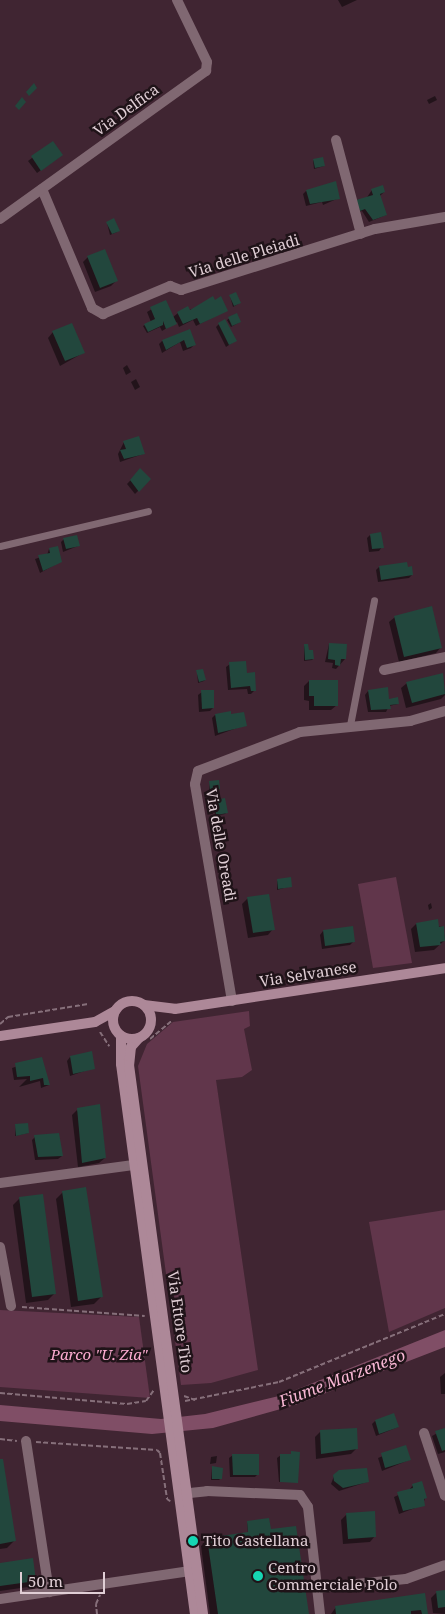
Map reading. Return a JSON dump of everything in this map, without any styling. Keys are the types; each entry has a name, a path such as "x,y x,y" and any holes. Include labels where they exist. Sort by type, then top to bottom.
{"street":[{"name":"Via Delfica","path":"0,219 206,71 206,62 177,0"},
{"path":"336,140 361,234"},
{"name":"Via delle Pleiadi","path":"42,189 92,308 103,314 170,286 182,290 361,234 445,217"},
{"path":"384,670 445,657"},
{"name":"Via delle Oreadi","path":"232,1001 195,776 206,765 300,732 410,721 445,711"},
{"name":"Via Selvanese","path":"150,1027 156,1019 232,1001 445,968"},
{"path":"95,1026 116,1010 128,1001 144,1005 151,1017 150,1027 142,1040 121,1036 114,1027 116,1010"},
{"name":"Via Selvanese","path":"144,1005 175,1014"},
{"path":"0,1036 95,1026 114,1027"},
{"name":"Via Ettore Tito","path":"121,1036 121,1064 139,1165 175,1405 180,1496 202,1614"},
{"name":"Via Ettore Tito","path":"139,1165 129,1065 131,1047 142,1040"},
{"path":"0,1183 139,1165"},
{"path":"0,1246 11,1306"},
{"path":"424,1433 445,1496"},
{"path":"26,1441 49,1592"},
{"path":"180,1496 300,1495 308,1507 320,1614"},
{"path":"317,1588 406,1579 445,1565"},
{"path":"0,1599 195,1570"},
{"name":"Via Ettore Tito","path":"195,1570 195,1614"}],"lane":[{"path":"0,546 148,511"},
{"path":"350,726 374,600"}],"path":[{"path":"0,1024 8,1017 88,1004"},
{"path":"142,1040 175,1014"},
{"path":"95,1026 108,1041 110,1053"},
{"path":"11,1306 145,1316"},
{"path":"175,1405 279,1382 445,1314"},
{"path":"0,1393 127,1404 146,1401 157,1389"},
{"path":"180,1396 191,1396 196,1400"},
{"path":"0,1439 157,1450 160,1453 167,1499 180,1496"},
{"path":"97,1614 96,1604 103,1593"}],"green space":[{"path":"396,877 412,963 373,968 358,884"},
{"path":"249,1011 250,1026 244,1029 252,1070 242,1077 216,1080 258,1370 211,1383 181,1385 138,1066 147,1044 173,1022"},
{"path":"445,1210 445,1308 389,1332 369,1222"},
{"name":"Parco \"U. Zia\"","path":"0,1310 139,1317 150,1398 0,1387"}],"water":[{"name":"Fiume Marzenego","path":"445,1330 445,1347 295,1405 213,1428 152,1434 0,1421 0,1405 161,1419 205,1414 283,1395"}],"building":[{"path":"34,83 37,88 29,96 26,92"},
{"path":"22,97 26,102 19,110 15,106"},
{"path":"53,141 63,155 41,171 31,156"},
{"path":"323,157 325,166 315,168 313,159"},
{"path":"336,181 340,199 310,204 306,190"},
{"path":"383,185 385,192 380,194 387,215 373,220 365,209 360,211 356,200 373,195 371,189"},
{"path":"114,218 120,231 112,234 106,222"},
{"path":"105,249 118,281 100,288 87,256"},
{"path":"236,292 241,303 234,306 229,295"},
{"path":"213,296 215,300 221,296 228,311 200,324 197,318 183,324 177,312 188,306 190,310"},
{"path":"166,300 177,324 166,329 163,321 163,325 148,332 144,324 155,319 150,307"},
{"path":"237,313 241,322 232,326 228,317"},
{"path":"225,319 237,341 229,345 218,323"},
{"path":"72,323 85,353 65,361 52,331"},
{"path":"190,329 196,345 187,348 184,340 166,350 162,340"},
{"path":"139,436 145,454 124,459 120,450 126,449 123,441"},
{"path":"140,468 151,479 139,492 130,480"},
{"path":"381,532 384,548 372,549 370,534"},
{"path":"77,535 80,546 66,549 63,538"},
{"path":"58,546 62,562 43,571 38,555 50,553 49,548"},
{"path":"407,562 408,567 412,566 413,575 381,580 379,566"},
{"path":"432,606 442,648 404,657 394,616"},
{"path":"329,643 347,644 346,659 341,659 340,666 335,665 335,660 328,659"},
{"path":"304,644 308,644 309,650 313,650 314,659 305,660"},
{"path":"246,661 247,673 255,672 256,691 251,691 250,686 231,688 229,662"},
{"path":"203,669 206,680 199,682 196,670"},
{"path":"443,673 445,694 412,703 406,682"},
{"path":"309,680 338,680 338,706 314,706 314,696 309,696"},
{"path":"388,687 389,699 398,697 399,704 390,705 391,709 371,710 368,690"},
{"path":"201,690 214,690 214,708 202,709"},
{"path":"231,711 231,714 244,712 247,726 218,733 215,714"},
{"path":"219,780 220,789 210,790 209,781"},
{"path":"225,798 228,813 216,815 214,800"},
{"path":"291,877 292,887 278,889 277,879"},
{"path":"269,894 275,930 253,933 247,897"},
{"path":"438,919 439,927 444,926 445,941 440,942 441,945 420,947 416,923"},
{"path":"353,926 355,942 325,946 323,930"},
{"path":"92,1051 95,1069 73,1074 70,1056"},
{"path":"42,1057 50,1085 44,1085 43,1078 30,1081 30,1076 17,1077 15,1063"},
{"path":"100,1104 106,1158 82,1163 77,1108"},
{"path":"28,1123 29,1133 16,1136 15,1124"},
{"path":"59,1133 63,1156 38,1157 34,1135"},
{"path":"86,1187 103,1297 78,1301 62,1191"},
{"path":"43,1194 56,1294 32,1297 19,1197"},
{"path":"394,1413 399,1427 379,1434 375,1420"},
{"path":"357,1428 358,1449 321,1454 320,1430"},
{"path":"445,1428 445,1450 442,1451 435,1431"},
{"path":"406,1445 411,1460 385,1468 381,1453"},
{"path":"291,1451 300,1452 298,1483 280,1482 280,1454 291,1454"},
{"path":"232,1454 259,1454 259,1475 233,1475"},
{"path":"0,1459 3,1459 16,1541 0,1544"},
{"path":"212,1466 223,1468 222,1479 212,1479"},
{"path":"367,1468 369,1482 343,1488 334,1481 333,1475 339,1470"},
{"path":"422,1481 427,1498 424,1499 425,1506 403,1511 397,1492 413,1488 412,1484"},
{"path":"375,1511 376,1537 348,1539 346,1513"},
{"name":"Centro Commerciale Polo","path":"269,1518 271,1529 296,1526 309,1614 218,1614 207,1538 248,1532 247,1521"},
{"path":"33,1558 36,1581 0,1586 0,1563"},
{"path":"445,1590 445,1607 438,1608 436,1591"},
{"path":"425,1593 428,1614 422,1614 421,1610 411,1611 411,1614 336,1614 335,1606"}],"place":[{"name":"Tito Castellana","path":"193,1541"},
{"name":"Centro Commerciale Polo","path":"258,1576"}]}
